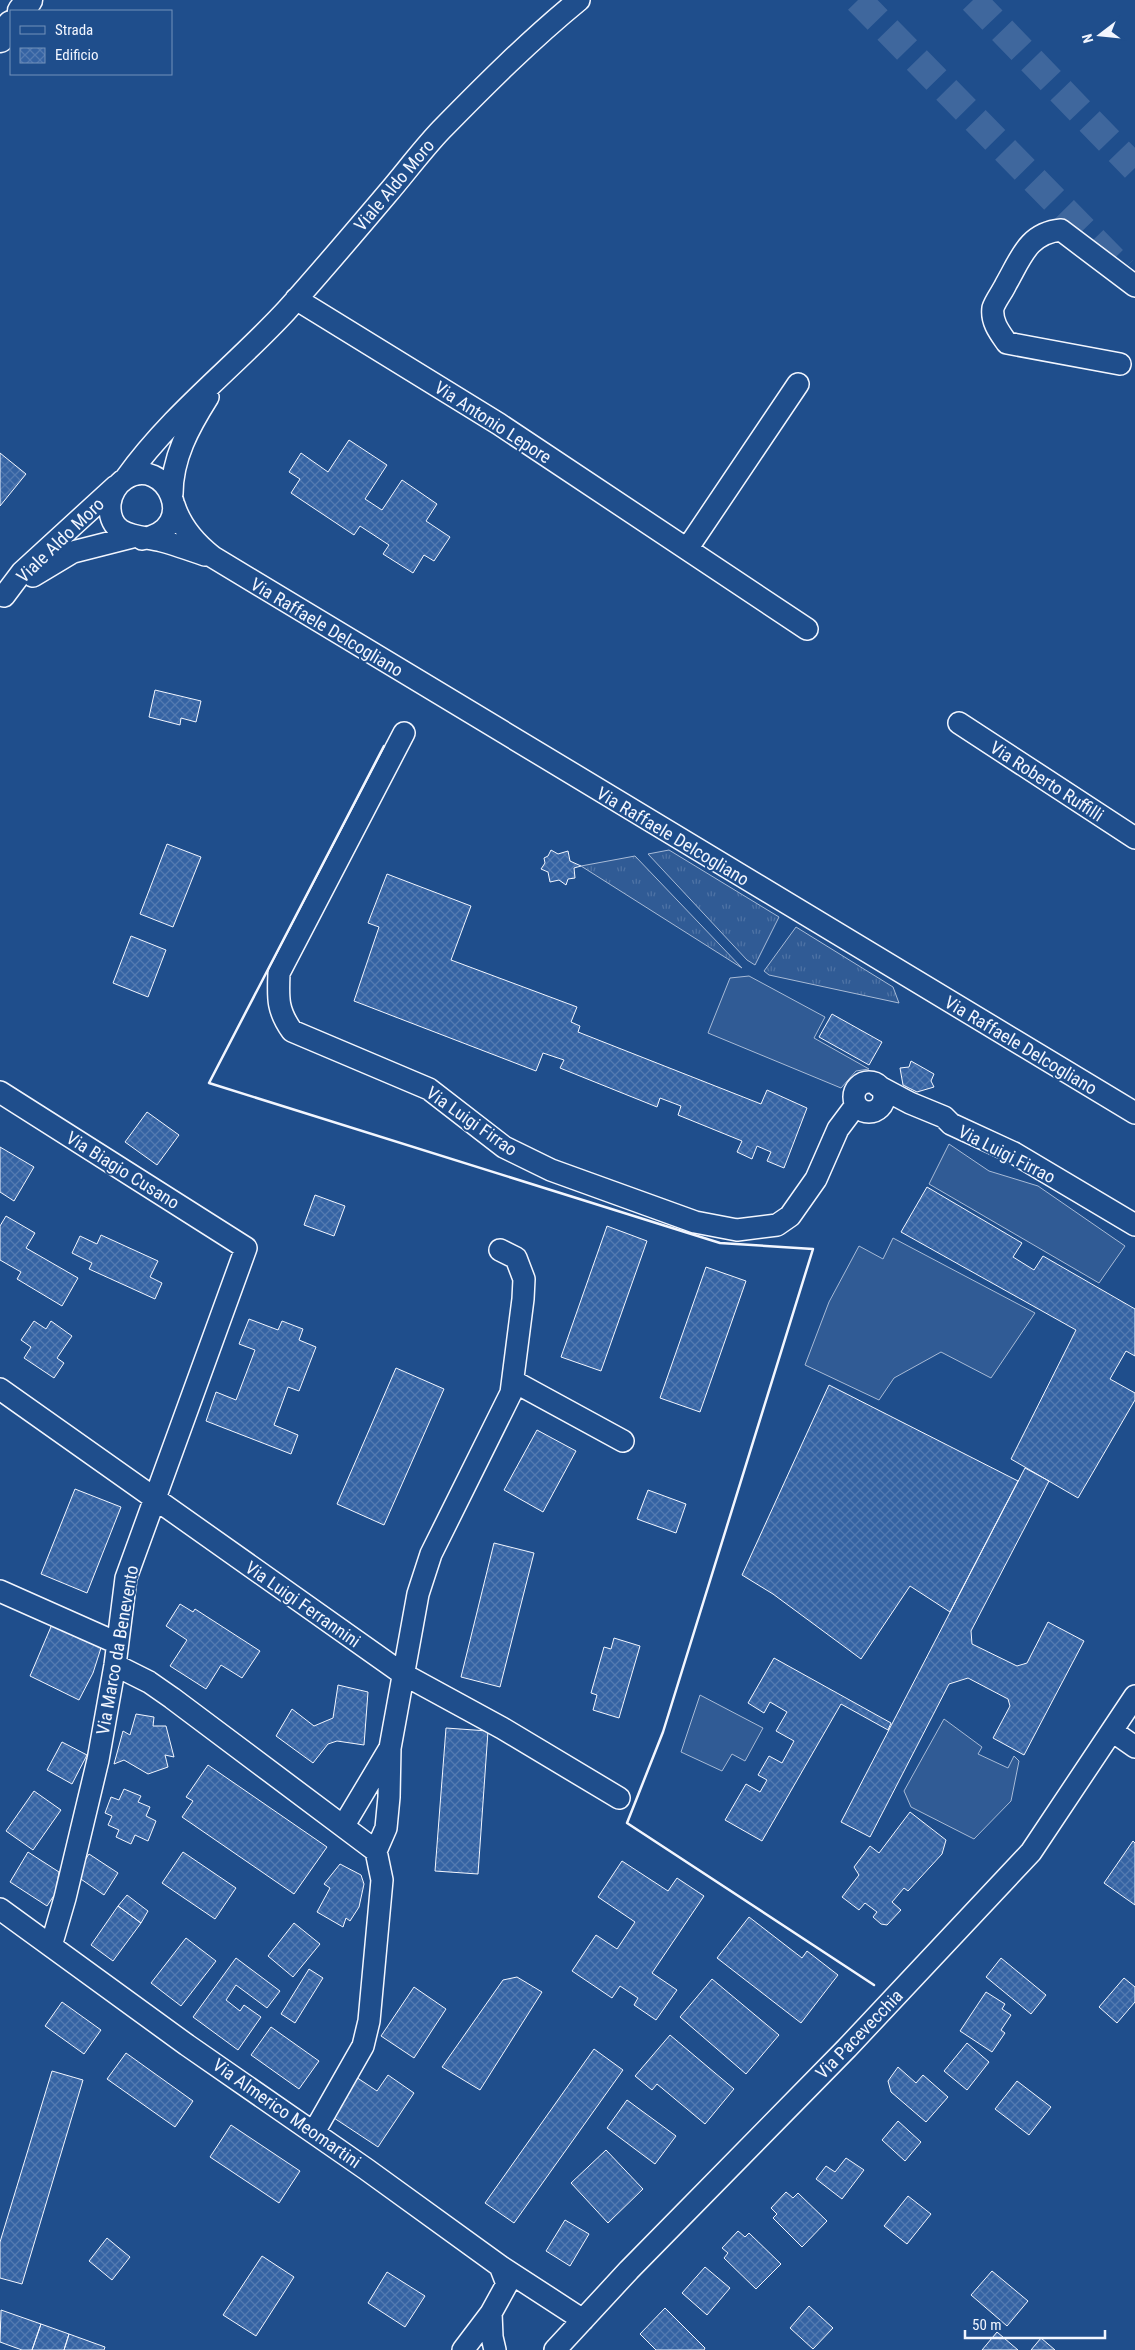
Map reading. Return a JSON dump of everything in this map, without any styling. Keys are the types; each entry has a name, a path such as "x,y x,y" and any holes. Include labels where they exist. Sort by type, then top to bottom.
{"main road":[{"path":"0,39 10,25"}],"street":[{"name":"Viale Aldo Moro","path":"137,538 115,524 111,515 110,504 112,494 143,455 180,414 202,392 219,380 296,299 440,131 544,28 579,0"},
{"path":"1120,364 1007,343 995,326 993,308 1025,250 1033,240 1046,231 1061,230 1135,286"},
{"name":"Via Antonio Lepore","path":"296,299 499,424 807,629"},
{"name":"Viale Aldo Moro","path":"2,597 46,567 73,552 161,532 173,515 172,474 184,441 219,380"},
{"path":"687,549 798,384"},
{"path":"122,481 137,474 148,474 158,478 166,485 173,500"},
{"name":"Viale Aldo Moro","path":"2,597 22,572 122,481"},
{"name":"Via Raffaele Delcogliano","path":"173,500 179,519 187,532 198,545 213,557 1135,1113"},
{"name":"Via Raffaele Delcogliano","path":"137,538 160,540 213,557"},
{"name":"Via Roberto Ruffilli","path":"959,723 1135,838"},
{"name":"Via Luigi Firrao","path":"404,733 279,973 278,1002 283,1019 292,1032 429,1090 504,1148 551,1170 695,1222 737,1230 777,1224 790,1216 816,1179 838,1129 856,1105 854,1096 861,1085 870,1083 944,1117 951,1124 1014,1153 1135,1225"},
{"name":"Via Biagio Cusano","path":"0,1092 246,1248"},
{"name":"Via Marco da Benevento","path":"51,1946 65,1898 98,1760 115,1665 126,1578 246,1248"},
{"path":"314,2132 363,2046 369,2021 382,1880 376,1851 386,1828 390,1797 390,1748 418,1594 430,1554 511,1393 524,1279 516,1258 500,1250"},
{"path":"513,1380 623,1442"},
{"name":"Via Luigi Ferrannini","path":"0,1389 403,1674 502,1728 619,1798"},
{"path":"0,1590 117,1643"},
{"path":"115,1665 149,1682 172,1698 344,1825 376,1851"},
{"name":"Via Pacevecchia","path":"555,2350 840,2055 1032,1852 1135,1696"},
{"path":"1112,1731 1135,1747"},
{"path":"344,1825 390,1748"},
{"name":"Via Almerico Meomartini","path":"0,1909 187,2045 314,2132 500,2266 583,2320"},
{"path":"463,2350 491,2312 507,2284 500,2266"},
{"path":"491,2312 492,2337 495,2350"}],"green space":[{"path":"669,850 779,917 755,965 747,960 648,854"},
{"path":"635,856 742,968 581,866"},
{"path":"796,927 893,987 899,1003 769,975 764,971"}],"shaded area":[{"path":"749,976 825,1017 814,1038 869,1069 856,1071 841,1088 708,1033 730,978"},
{"path":"949,1144 989,1171 1038,1186 1125,1246 1099,1283 929,1184"},
{"path":"893,1238 1035,1313 991,1378 941,1352 894,1378 879,1400 805,1365 829,1302 859,1246 883,1259"},
{"path":"700,1695 763,1728 745,1761 732,1754 722,1771 681,1752"},
{"path":"944,1719 982,1747 978,1754 1008,1768 1014,1756 1019,1761 1011,1801 974,1839 911,1807 904,1791"}],"building":[{"path":"349,440 387,465 365,499 382,510 402,480 437,504 426,521 450,537 434,561 424,555 413,573 383,554 389,545 360,526 354,535 291,493 300,479 289,472 301,453 328,472"},
{"path":"0,453 26,474 0,506"},
{"path":"155,690 201,701 196,722 181,718 180,725 149,717"},
{"path":"167,844 201,857 173,927 140,914"},
{"path":"551,850 558,854 568,851 570,861 581,866 574,868 575,878 568,879 566,885 559,880 550,882 548,872 541,869 545,863 544,858 548,856"},
{"path":"387,874 471,906 451,960 577,1007 571,1022 580,1026 578,1032 761,1104 767,1090 807,1108 784,1168 767,1161 771,1152 757,1146 752,1159 737,1152 742,1141 678,1115 681,1106 660,1098 657,1107 560,1068 564,1060 543,1053 536,1071 354,1001 379,927 368,923"},
{"path":"131,936 166,950 148,997 113,983"},
{"path":"832,1014 882,1042 869,1065 819,1037"},
{"path":"911,1061 934,1074 931,1081 934,1087 917,1092 903,1085 900,1068 909,1067"},
{"path":"147,1112 179,1135 157,1165 125,1142"},
{"path":"0,1147 34,1167 14,1201 0,1192"},
{"path":"927,1187 1022,1243 1013,1257 1034,1270 1043,1256 1135,1309 1135,1356 1126,1351 1110,1379 1135,1393 1135,1400 1078,1498 1011,1459 1076,1330 901,1232"},
{"path":"315,1195 345,1206 334,1236 304,1225"},
{"path":"6,1216 35,1233 26,1248 78,1278 62,1306 17,1279 21,1272 0,1260 0,1226"},
{"path":"607,1226 647,1241 601,1371 561,1357"},
{"path":"101,1235 158,1261 150,1277 162,1283 155,1299 89,1269 92,1263 72,1253 80,1236 97,1244"},
{"path":"706,1267 746,1281 700,1412 660,1398"},
{"path":"249,1319 278,1330 282,1321 303,1329 299,1340 316,1347 299,1391 288,1387 274,1425 298,1435 291,1454 206,1421 216,1392 236,1400 255,1350 239,1344"},
{"path":"34,1321 46,1329 51,1321 72,1336 57,1358 64,1363 54,1378 24,1358 31,1347 21,1340"},
{"path":"396,1368 444,1389 384,1525 337,1504"},
{"path":"829,1385 1018,1481 950,1612 910,1586 861,1659 773,1594 742,1575"},
{"path":"537,1430 576,1451 543,1512 504,1490"},
{"path":"1025,1468 1049,1481 971,1631 972,1644 1017,1666 1027,1663 1048,1622 1084,1641 1024,1755 993,1738 1010,1706 1008,1699 968,1678 949,1684 870,1837 841,1822"},
{"path":"75,1489 121,1507 87,1593 41,1574"},
{"path":"648,1490 686,1504 676,1533 637,1519"},
{"path":"494,1543 534,1553 500,1687 461,1677"},
{"path":"180,1604 193,1612 195,1609 260,1651 242,1678 221,1665 206,1689 170,1666 187,1640 166,1626"},
{"path":"53,1622 101,1648 93,1673 79,1700 30,1676"},
{"path":"614,1638 640,1646 619,1718 593,1710 597,1695 591,1693 604,1647 611,1649"},
{"path":"774,1658 891,1723 888,1730 841,1704 762,1841 725,1820 746,1784 760,1792 767,1780 758,1775 769,1756 782,1763 794,1741 776,1731 787,1712 770,1702 764,1713 748,1703"},
{"path":"338,1685 368,1692 364,1745 337,1741 328,1744 313,1763 276,1736 292,1709 314,1726 333,1718"},
{"path":"136,1714 154,1717 153,1726 166,1726 174,1757 165,1755 168,1767 148,1774 124,1760 114,1764 123,1731 130,1735"},
{"path":"446,1728 488,1731 478,1874 435,1871"},
{"path":"62,1742 87,1755 72,1784 47,1770"},
{"path":"208,1765 327,1847 294,1894 182,1817 193,1801 186,1797"},
{"path":"124,1789 141,1796 138,1802 150,1807 146,1816 156,1821 148,1841 135,1835 131,1844 116,1837 119,1830 108,1825 112,1816 105,1813 111,1797 119,1800"},
{"path":"34,1791 61,1810 33,1850 6,1831"},
{"path":"910,1812 946,1840 942,1854 908,1891 904,1888 892,1902 901,1910 887,1925 881,1924 873,1917 877,1912 865,1903 859,1910 842,1897 859,1875 854,1867 870,1846 879,1853"},
{"path":"1133,1841 1135,1843 1135,1905 1104,1883"},
{"path":"28,1852 59,1872 55,1894 47,1906 10,1882"},
{"path":"183,1852 236,1888 215,1919 162,1883"},
{"path":"89,1854 118,1873 104,1895 75,1875"},
{"path":"622,1861 668,1891 677,1878 704,1896 652,1973 677,1990 656,2020 634,2005 638,1998 620,1986 612,1998 572,1971 596,1935 617,1949 635,1922 598,1897"},
{"path":"340,1864 361,1875 364,1884 359,1907 350,1921 346,1918 343,1927 317,1912 330,1888 324,1884"},
{"path":"127,1895 148,1911 141,1923 118,1906"},
{"path":"118,1906 141,1923 113,1961 91,1945"},
{"path":"749,1917 802,1958 807,1951 838,1975 801,2023 717,1958"},
{"path":"294,1923 320,1944 293,1977 268,1956"},
{"path":"186,1938 216,1961 181,2006 151,1983"},
{"path":"236,1958 280,1991 267,2008 236,1985 226,2000 240,2011 244,2005 261,2017 238,2050 193,2017"},
{"path":"1001,1958 1046,1995 1031,2014 986,1977"},
{"path":"309,1969 323,1978 295,2023 281,2014"},
{"path":"517,1977 542,1992 480,2090 442,2067 503,1980"},
{"path":"1124,1978 1135,1987 1135,2002 1117,2023 1099,2007"},
{"path":"712,1979 779,2035 746,2074 680,2017"},
{"path":"414,1987 446,2009 414,2058 381,2036"},
{"path":"986,1992 1005,2004 1002,2009 1011,2015 1001,2030 1005,2033 992,2052 960,2031"},
{"path":"62,2002 101,2030 84,2054 45,2026"},
{"path":"271,2027 319,2061 299,2089 251,2055"},
{"path":"670,2035 734,2089 705,2124 657,2084 652,2090 635,2076"},
{"path":"967,2043 989,2062 967,2090 944,2071"},
{"path":"594,2049 623,2070 514,2223 485,2203"},
{"path":"126,2053 193,2101 175,2127 107,2079"},
{"path":"898,2067 916,2083 923,2075 948,2097 926,2122 891,2092 888,2081"},
{"path":"52,2071 83,2080 22,2284 0,2278 0,2242"},
{"path":"388,2075 414,2093 378,2147 331,2116 356,2077 377,2091"},
{"path":"1017,2081 1051,2107 1029,2135 995,2109"},
{"path":"627,2100 676,2136 655,2164 607,2128"},
{"path":"898,2121 921,2142 905,2161 882,2140"},
{"path":"231,2125 300,2171 279,2203 210,2157"},
{"path":"606,2150 643,2189 608,2223 571,2183"},
{"path":"846,2158 864,2170 842,2199 816,2179 826,2166 835,2172"},
{"path":"786,2192 793,2198 798,2193 827,2221 802,2247 773,2218 777,2214 771,2208"},
{"path":"908,2196 931,2214 907,2244 884,2226"},
{"path":"565,2220 589,2234 570,2266 546,2251"},
{"path":"738,2231 745,2237 749,2233 781,2264 756,2289 724,2258 728,2253 722,2248"},
{"path":"107,2238 130,2257 112,2280 89,2261"},
{"path":"262,2256 294,2277 256,2336 223,2315"},
{"path":"705,2267 730,2288 707,2315 682,2293"},
{"path":"992,2271 1028,2301 1007,2326 971,2295"},
{"path":"387,2272 425,2296 405,2327 368,2303"},
{"path":"809,2306 833,2328 813,2349 790,2328"},
{"path":"665,2308 705,2348 704,2350 656,2350 640,2334"},
{"path":"1,2310 41,2324 32,2350 22,2350 0,2342"},
{"path":"41,2324 69,2334 64,2350 32,2350"},
{"path":"997,2332 1018,2350 982,2350"},
{"path":"69,2334 105,2347 104,2350 64,2350"},
{"path":"1041,2338 1055,2350 1031,2350"}],"tunnel":[{"path":"858,0 1123,270"},
{"path":"973,0 1135,168"}],"wall":[{"path":"384,746 209,1083 720,1243 813,1249 663,1732 627,1823 874,1985"}]}
